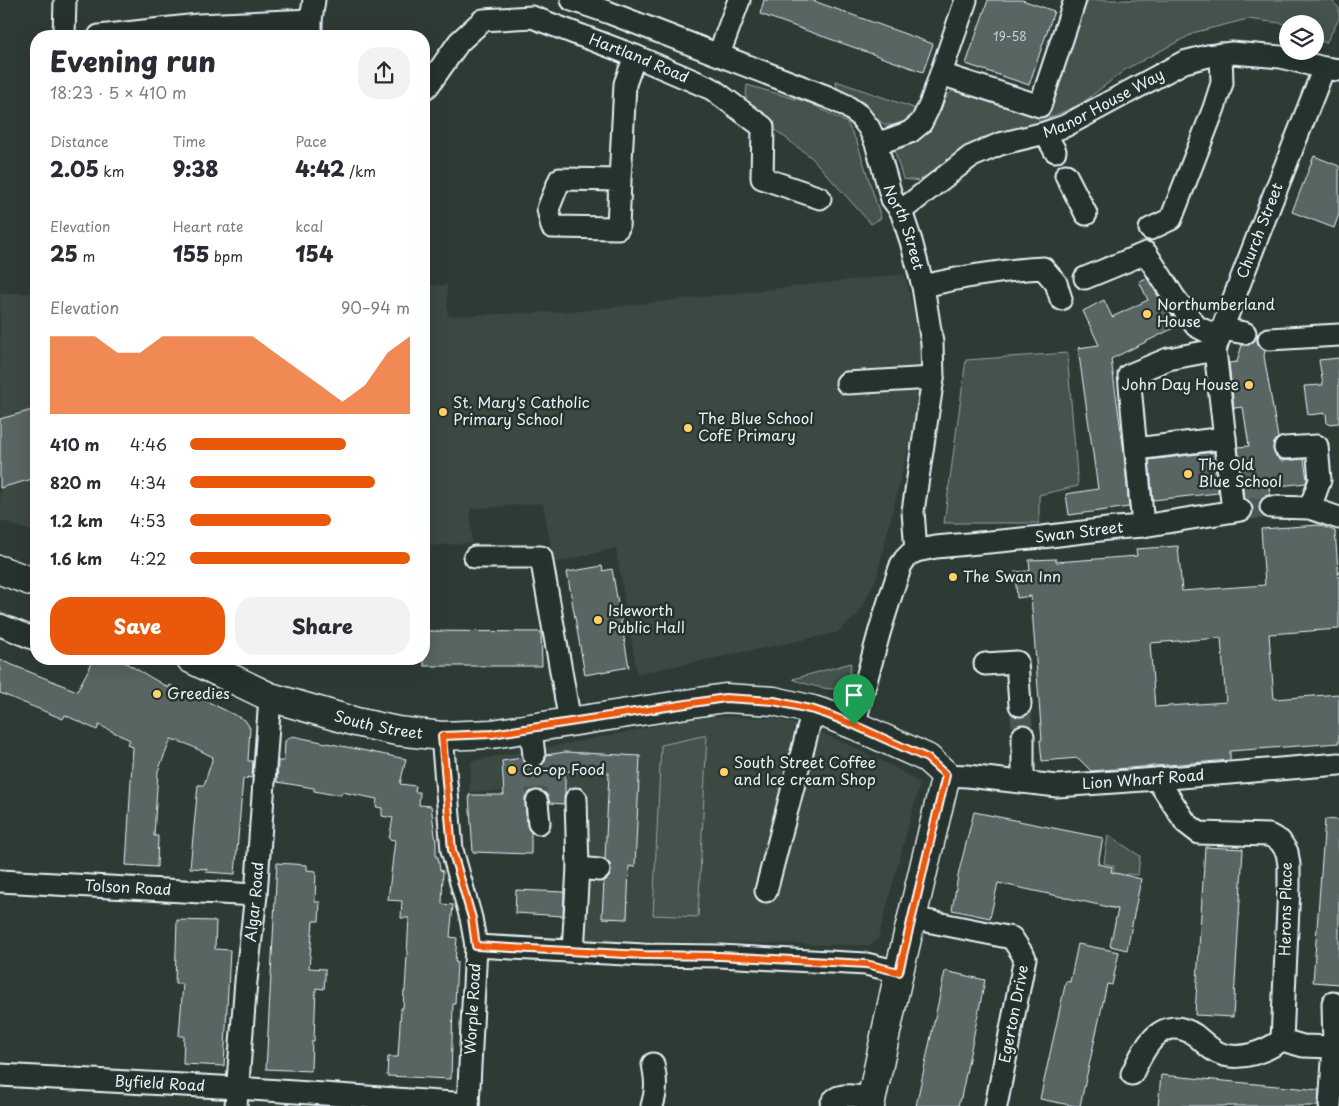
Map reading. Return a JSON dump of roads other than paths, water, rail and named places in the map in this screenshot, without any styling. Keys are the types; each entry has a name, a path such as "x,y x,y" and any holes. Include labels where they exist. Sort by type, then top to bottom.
{"main road":[{"path":"0,570 30,578"},
{"name":"South Street","path":"203,665 270,697 356,722 397,731 442,736 492,734 725,698 774,701 814,710 854,725 927,758 946,775"},
{"path":"871,1102 899,972 946,775"}],"street":[{"path":"64,30 65,0"},
{"name":"North Street","path":"572,0 610,12 719,54 844,105 859,115 869,128 876,143 892,199 901,211 911,242 923,286 932,343 933,378 912,511 916,551"},
{"path":"719,54 739,0"},
{"path":"876,143 910,132 921,123 930,105 966,0"},
{"path":"940,74 1040,106 1075,0"},
{"name":"Hartland Road","path":"430,83 459,42 483,20 532,17 635,56 712,89 763,127 762,178 820,198"},
{"path":"153,30 198,25 312,19"},
{"name":"Manor House Way","path":"901,211 970,157 1000,144 1050,142 1065,126 1184,62 1232,53 1281,58 1332,69"},
{"path":"1150,229 1171,219 1214,108 1222,82 1221,54"},
{"path":"620,180 625,84 635,56"},
{"name":"Church Street","path":"1219,339 1332,69"},
{"path":"1066,175 1086,214"},
{"path":"1085,278 1146,253 1174,297 1196,326 1219,339"},
{"path":"923,286 960,278 1022,269 1043,268 1056,283 1061,299"},
{"path":"1143,526 1129,375 1219,339 1245,334"},
{"path":"1269,339 1339,335"},
{"path":"1136,449 1225,438 1219,339"},
{"path":"847,383 933,378"},
{"name":"Swan Street","path":"916,551 936,547 1143,526 1237,510 1225,438"},
{"path":"1285,448 1317,446 1320,480 1310,508"},
{"path":"1271,507 1310,508 1339,518"},
{"path":"854,725 880,630 901,565 910,554 916,551"},
{"path":"475,557 541,557 570,722"},
{"path":"0,625 30,636"},
{"path":"985,664 1017,662 1020,705"},
{"name":"Algar Road","path":"237,1097 246,981 256,895 270,697"},
{"path":"766,891 814,710"},
{"path":"531,728 534,756"},
{"name":"Worple Road","path":"442,736 451,844 472,918 476,946 468,1105"},
{"path":"1022,736 1023,782"},
{"name":"Lion Wharf Road","path":"946,775 1057,786 1339,764"},
{"name":"Herons Place","path":"1157,779 1186,823 1199,833 1270,835 1280,841 1286,852 1289,865 1289,886 1282,1040"},
{"path":"573,951 578,868 576,799"},
{"path":"578,868 599,870"},
{"name":"Tolson Road","path":"0,881 256,895"},
{"name":"Egerton Drive","path":"912,918 1012,938 1025,958 996,1106"},
{"path":"476,946 866,964 899,972"},
{"path":"1330,1106 1334,1048 1333,1003"},
{"path":"1132,1074 1154,1036 1171,1027 1186,1030 1223,1055 1246,1056 1269,1049 1282,1040 1303,1046 1334,1048"},
{"path":"652,1106 655,1096 656,1078 653,1064"},
{"name":"Byfield Road","path":"0,1075 237,1097 468,1105"},
{"path":"831,1106 834,1098 844,1096 871,1102"}],"tunnel":[{"path":"1241,510 1271,507"},
{"path":"1020,705 1023,736"},
{"path":"534,756 537,802"}],"place":[{"name":"Northumberland House","path":"1147,314"},
{"name":"John Day House","path":"1249,385"},
{"name":"St. Mary's Catholic Primary School","path":"443,412"},
{"name":"The Blue School CofE Primary","path":"688,428"},
{"name":"The Old Blue School","path":"1188,474"},
{"name":"The Swan Inn","path":"953,577"},
{"name":"Isleworth Public Hall","path":"598,620"},
{"name":"Greedies","path":"157,694"},
{"name":"Co-op Food","path":"512,770"},
{"name":"South Street Coffee and Ice cream Shop","path":"724,772"}]}
